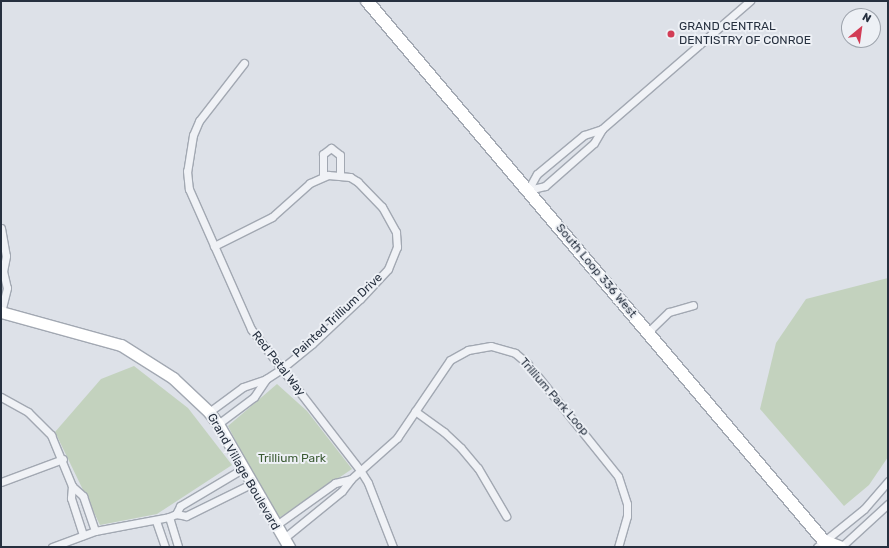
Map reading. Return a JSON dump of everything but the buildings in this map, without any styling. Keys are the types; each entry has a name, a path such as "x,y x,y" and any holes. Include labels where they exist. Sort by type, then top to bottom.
{"main road":[{"name":"South Loop 336 West","path":"367,1 781,490 822,545 841,547"}],"street":[{"path":"528,190 545,186 594,143 602,129 750,1"},
{"name":"Red Petal Way","path":"244,63 199,121 189,152 187,171 189,188 250,329 280,370 360,470"},
{"path":"528,190 543,169 584,135 602,129"},
{"path":"214,246 272,217 310,183 323,176 340,174 340,155 332,148 323,154 323,176"},
{"name":"Painted Trillium Drive","path":"209,412 243,387 266,379 280,370 312,344 360,299 388,269 394,257 396,232 393,222 358,182 340,174"},
{"path":"1,228 6,256 2,273 7,288 1,312"},
{"path":"648,332 669,312 693,305"},
{"name":"Grand Village Boulevard","path":"1,312 121,345 173,378 209,412 218,424 242,469 286,543"},
{"name":"Trillium Park Loop","path":"286,543 342,491 351,478 397,438 444,367 459,354 491,346 515,353 539,376 618,476 627,504 627,516 618,547"},
{"name":"Painted Trillium Drive","path":"218,424 254,397 266,379"},
{"path":"1,397 13,402 41,424 52,435 63,459 72,486 71,498 83,536"},
{"path":"415,412 444,432 461,448 482,475 506,516"},
{"path":"1,482 63,459"},
{"path":"176,514 180,506 242,469"},
{"path":"360,470 368,483 393,547"},
{"name":"Trillium Park Loop","path":"275,526 335,482 351,478"},
{"path":"822,545 864,509 888,481"},
{"path":"52,547 95,531 156,521 176,514 186,516 251,484"},
{"path":"72,486 83,496 95,531"},
{"path":"841,547 888,504"},
{"path":"169,517 178,547"},
{"path":"156,521 165,547"}],"green space":[{"path":"888,278 888,457 869,485 844,506 760,409 776,343 806,299"},
{"path":"134,366 188,408 232,465 157,514 100,525 55,432 101,379"},
{"name":"Trillium Park","path":"277,384 307,411 352,469 276,520 228,426"}],"place":[{"name":"GRAND CENTRAL DENTISTRY OF CONROE","path":"671,34"}]}
